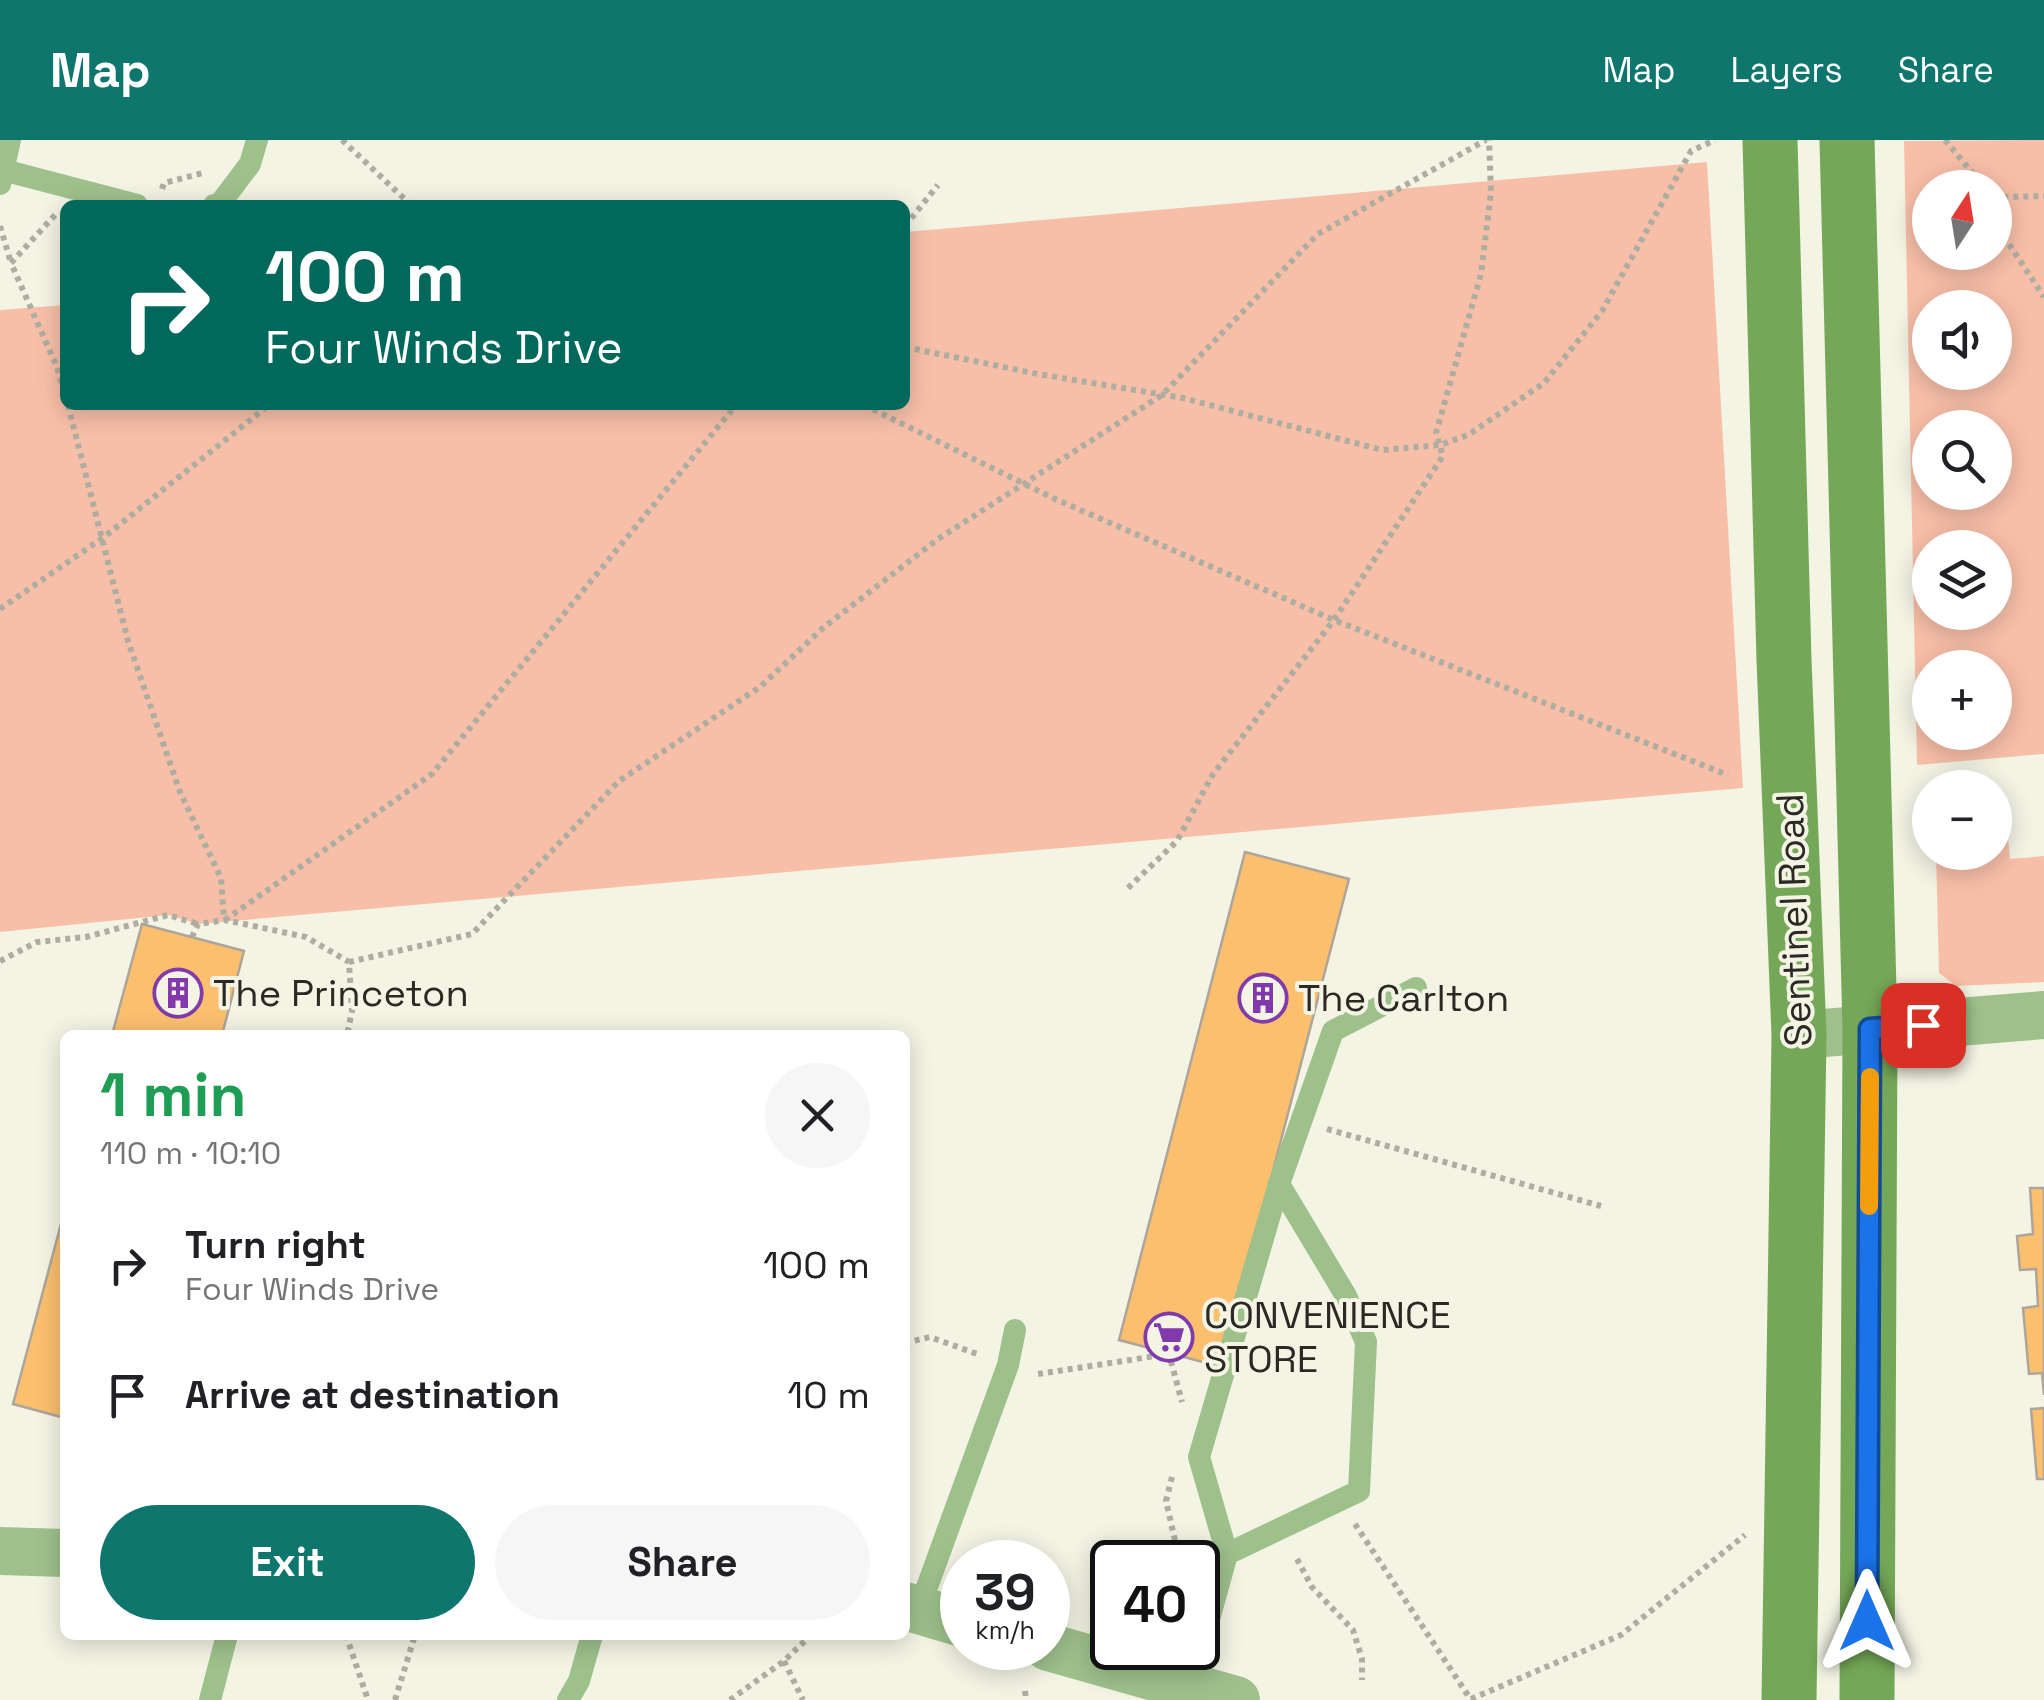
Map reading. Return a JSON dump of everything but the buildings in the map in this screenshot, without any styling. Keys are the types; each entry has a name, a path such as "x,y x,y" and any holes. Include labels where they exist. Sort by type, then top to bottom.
{"street":[{"name":"Sentinel Road","path":"1770,140 1799,1034 1789,1700"},
{"name":"Sentinel Road","path":"1847,140 1870,1029 1867,1700"},
{"path":"1799,1034 2044,1015"},
{"path":"0,1551 60,1553"},
{"path":"1070,1655 1188,1693 1236,1700"}],"lane":[{"path":"10,140 2,177 113,200"},
{"path":"222,200 250,164 257,140"},
{"path":"1188,1693 1227,1554 1199,1456 1279,1184 1333,1032 1416,988"},
{"path":"1227,1554 1359,1491 1366,1342 1346,1296 1279,1184"},
{"path":"929,1613 1008,1365 1015,1330"},
{"path":"210,1700 226,1640"},
{"path":"568,1700 579,1680 591,1640"}],"path":[{"path":"342,140 406,200"},
{"path":"0,961 37,942 86,937 168,916 198,924 224,920 306,937 349,962 472,934 619,781 760,688 823,628 938,539 1162,395 1318,234 1488,140 1490,192 1481,274 1436,433 1443,456 1334,620 1213,774 1177,841 1128,888"},
{"path":"910,348 1162,395 1382,450 1440,445 1468,435 1544,383 1602,312 1653,214 1691,152 1715,140"},
{"path":"1945,140 1972,170"},
{"path":"161,194 164,182 220,168"},
{"path":"910,220 938,185"},
{"path":"2012,196 2044,196"},
{"path":"12,263 54,215 60,216"},
{"path":"0,226 60,377"},
{"path":"2012,250 2044,297"},
{"path":"69,410 128,641 180,792 221,878 224,920"},
{"path":"0,608 104,537 263,410"},
{"path":"224,920 432,774 732,410"},
{"path":"874,410 1024,484 1334,620 1728,775"},
{"path":"192,937 198,924"},
{"path":"348,1030 352,1011 349,962"},
{"path":"1301,1122 1601,1206"},
{"path":"1354,1523 1471,1700 1621,1636 1745,1535"},
{"path":"1297,1559 1312,1586 1353,1630 1362,1659 1362,1680"},
{"path":"348,1640 368,1700"},
{"path":"394,1700 413,1640"},
{"path":"730,1700 806,1640"},
{"path":"784,1661 803,1700"}],"shaded area":[{"path":"2044,140 2044,754 1917,765 1917,750 2012,750 2012,650 1915,650 1914,630 2012,630 2012,530 1912,530 1904,141"},
{"path":"1707,162 1743,788 198,924 168,915 0,932 0,310 60,305 60,410 910,410 910,232"},
{"path":"2044,856 2044,982 1956,986 1939,973 1936,870 2012,870 2012,859"}],"slow traffic":[{"path":"1869,1206 1870,1077"}],"place":[{"name":"The Princeton","path":"178,993"},
{"name":"The Carlton","path":"1263,998"},
{"name":"CONVENIENCE STORE","path":"1169,1337"}],"route":[{"path":"1867,1621 1870,1029 1923,1025"}]}
